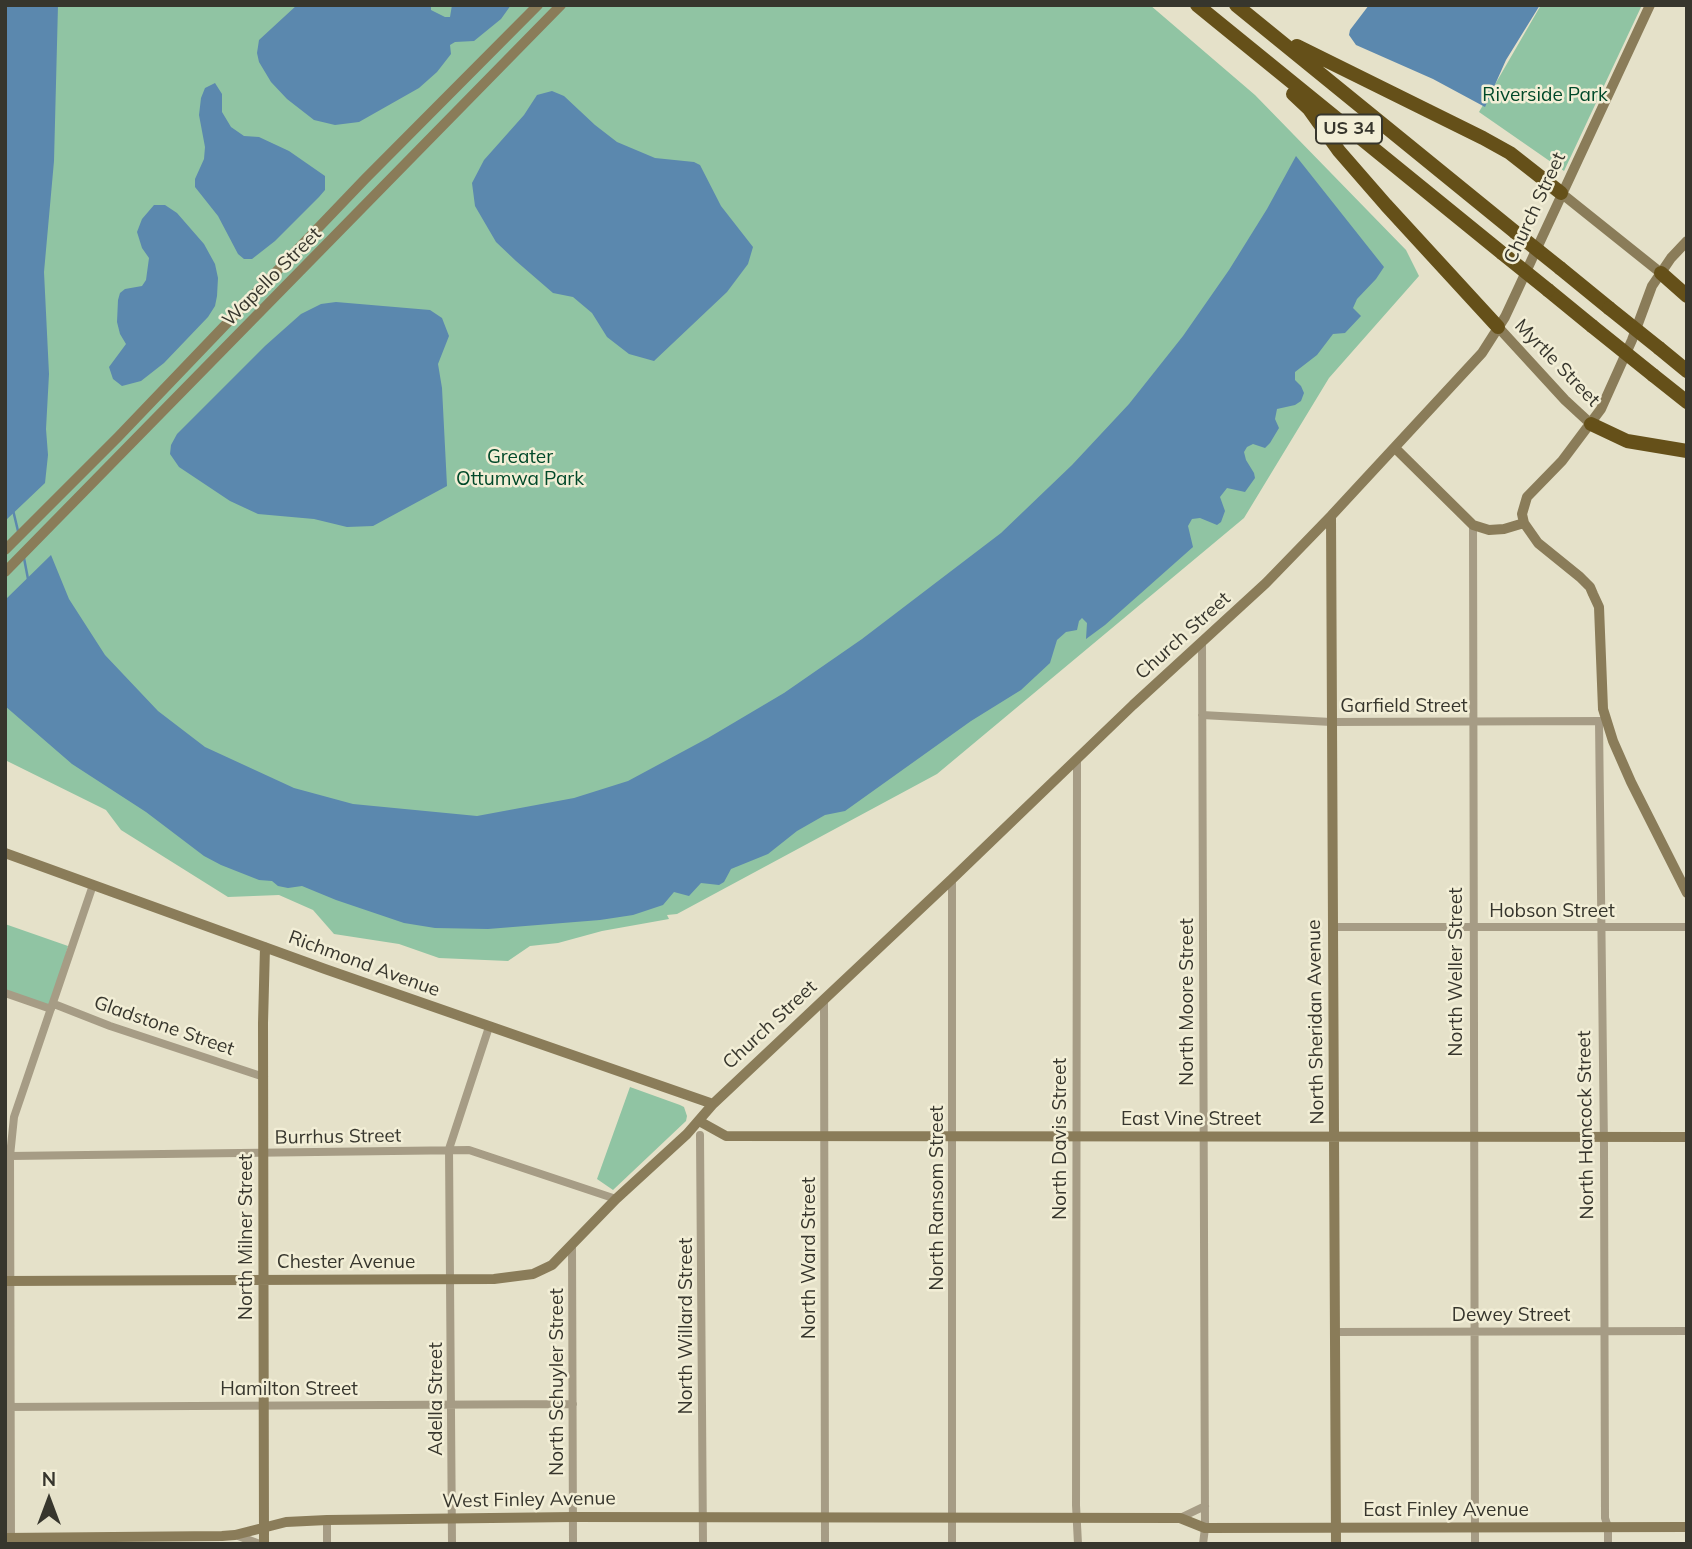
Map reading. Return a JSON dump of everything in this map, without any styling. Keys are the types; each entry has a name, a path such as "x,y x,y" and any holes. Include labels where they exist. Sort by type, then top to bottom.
{"highway":[{"name":"US 34","path":"1196,5 1687,402"},
{"name":"US 34","path":"1236,5 1687,371"},
{"path":"1258,23 1316,56 1510,153 1561,193"},
{"path":"1237,39 1309,109 1339,150 1386,205 1498,327"},
{"path":"1661,273 1687,296"},
{"path":"1591,424 1628,441 1687,451"}],"main road":[{"name":"Wapello Street","path":"5,550 538,5"},
{"name":"Wapello Street","path":"5,572 561,5"},
{"name":"Church Street","path":"615,1199 1266,583 1482,353 1498,327 1650,5"},
{"path":"1561,193 1661,273"},
{"path":"1395,448 1473,525 1489,530 1524,523 1522,514 1527,497 1562,461 1591,424 1612,389 1652,286 1687,241"},
{"name":"Myrtle Street","path":"1498,327 1565,400 1591,424"},
{"name":"North Sheridan Avenue","path":"1331,516 1336,1544"},
{"name":"North Hancock Street","path":"1524,523 1538,543 1590,587 1599,607 1603,721 1687,893"},
{"name":"Richmond Avenue","path":"5,853 489,1027 713,1104"},
{"name":"North Milner Street","path":"262,1544 265,947"},
{"name":"East Vine Street","path":"699,1121 726,1136 1687,1137"},
{"name":"Chester Avenue","path":"8,1281 495,1279 533,1274 552,1265 615,1199"},
{"path":"825,1516 1180,1518 1205,1528"},
{"name":"West Finley Avenue","path":"9,1540 136,1540 235,1535 286,1521 825,1516"},
{"name":"East Finley Avenue","path":"1205,1528 1687,1527"}],"street":[{"name":"North Weller Street","path":"1473,525 1475,1544"},
{"name":"North Moore Street","path":"1202,644 1203,1544"},
{"name":"Garfield Street","path":"1202,715 1331,722 1603,721"},
{"name":"North Hancock Street","path":"1603,721 1601,927 1605,1518 1608,1544"},
{"name":"North Davis Street","path":"1076,760 1078,1544"},
{"name":"North Ransom Street","path":"952,880 952,1544"},
{"path":"9,1540 8,1281 10,1156 14,1117 93,885"},
{"name":"Hobson Street","path":"1333,927 1687,927"},
{"name":"Gladstone Street","path":"5,993 52,1006 264,1077"},
{"name":"North Ward Street","path":"824,999 825,1544"},
{"name":"Adella Street","path":"452,1544 449,1149 489,1027"},
{"name":"North Willard Street","path":"701,1135 703,1544"},
{"name":"Burrhus Street","path":"10,1156 469,1150 615,1199"},
{"name":"North Schuyler Street","path":"572,1246 573,1544"},
{"name":"Dewey Street","path":"1335,1332 1687,1331"},
{"name":"Hamilton Street","path":"8,1407 573,1404"},
{"path":"1180,1518 1205,1506"},
{"path":"327,1520 327,1544"},
{"name":"West Finley Avenue","path":"235,1535 262,1544"}],"green space":[{"name":"Greater Ottumwa Park","path":"5,5 1150,5 1255,95 1406,250 1419,276 1329,378 1244,518 937,774 677,914 667,915 669,919 602,931 558,943 530,946 508,961 439,958 399,944 334,934 313,910 279,895 228,897 121,830 106,810 5,760"},
{"name":"Riverside Park","path":"1541,5 1642,5 1564,171 1479,112"},
{"path":"5,924 68,946 51,1009 5,993"},
{"path":"630,1087 684,1107 687,1116 686,1121 613,1190 597,1179"}],"water":[{"path":"5,5 58,5 54,161 44,272 49,374 46,429 48,455 45,483 5,521"},
{"path":"297,5 431,5 431,10 450,17 452,5 511,5 501,19 474,41 455,42 450,45 451,54 437,72 419,88 359,122 335,125 314,120 287,99 271,82 259,62 259,40"},
{"path":"1369,5 1540,5 1506,60 1485,107 1433,79 1356,45 1349,35 1350,30"},
{"path":"215,83 222,94 222,112 231,127 244,136 259,137 289,151 325,176 325,190 319,197 275,241 252,259 244,259 238,254 218,216 195,187 205,147 199,115 201,98 205,88"},
{"path":"552,91 564,96 617,142 655,158 700,165 721,206 753,247 748,264 727,292 654,361 629,354 607,337 592,313 573,297 553,293 516,261 496,242 475,206 472,183 484,160 524,115 537,95"},
{"path":"1296,156 1384,267 1357,299 1353,308 1361,316 1345,333 1333,334 1317,355 1295,372 1295,380 1304,393 1301,401 1295,405 1277,409 1275,419 1279,428 1270,443 1265,448 1253,444 1247,447 1244,452 1246,460 1255,478 1245,492 1227,488 1220,497 1225,511 1221,522 1217,525 1200,518 1192,519 1188,526 1193,547 1086,639 1087,623 1082,618 1077,630 1066,632 1057,640 1050,663 1021,690 971,721 845,811 825,815 797,831 768,854 731,869 724,882 719,885 701,883 689,896 674,892 663,905 633,915 600,920 488,929 435,928 404,923 302,886 288,888 278,886 272,881 259,880 204,856 146,812 72,764 5,706 5,600 51,555 69,599 105,655 158,711 205,747 294,788 353,804 477,816 574,798 628,781 784,693 862,639 1001,533 1072,465 1129,404 1183,336 1229,270"},
{"path":"154,205 165,205 177,213 204,244 215,264 218,278 217,296 215,306 208,317 164,363 141,381 122,386 113,379 109,367 126,344 117,322 118,300 125,289 142,286 146,280 149,258 142,248 137,232 142,219"},
{"path":"336,302 430,310 442,318 449,336 438,364 442,388 447,486 373,526 347,527 314,519 258,514 230,501 179,467 170,454 177,434 301,314 321,304"}],"waterway":[{"path":"13,510 18,531"},
{"path":"24,558 28,579"}]}
